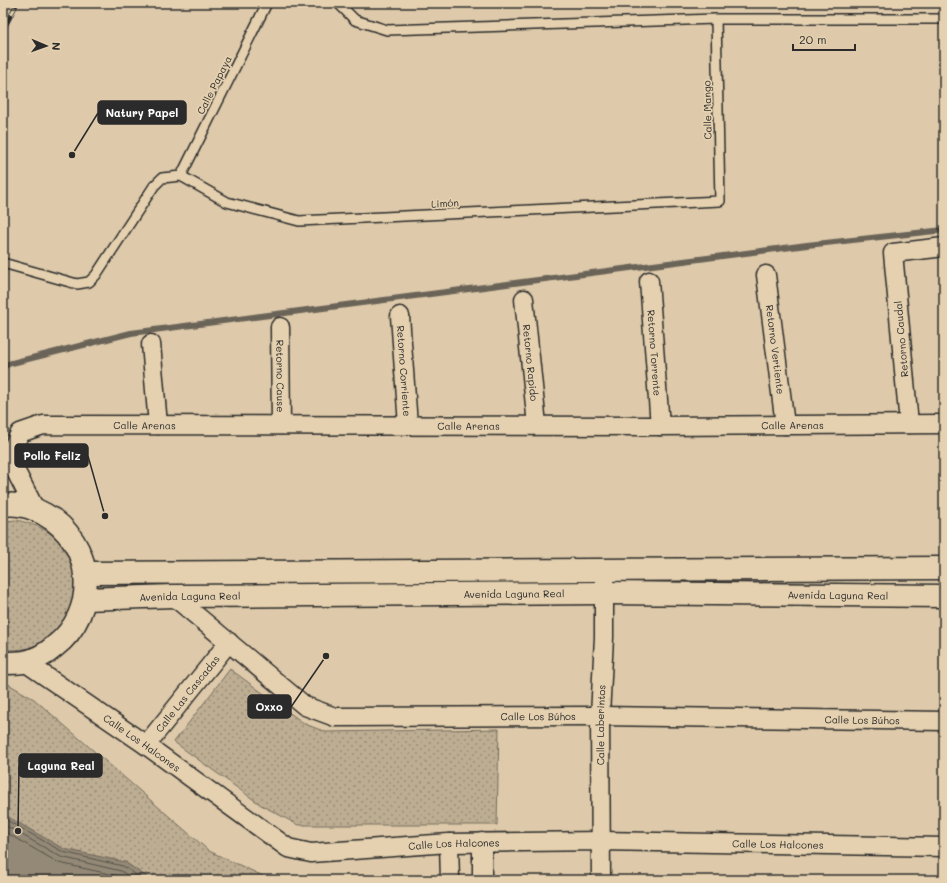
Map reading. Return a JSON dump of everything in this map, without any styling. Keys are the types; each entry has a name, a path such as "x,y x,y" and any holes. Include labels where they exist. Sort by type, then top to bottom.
{"street":[{"name":"Retorno Caudal","path":"909,424 893,253 944,247"},
{"name":"Retorno Vertiente","path":"766,275 785,425"},
{"name":"Retorno Torrente","path":"649,281 660,426"},
{"name":"Retorno Rapido","path":"524,299 537,426"},
{"name":"Retorno Corriente","path":"400,316 408,425"},
{"name":"Retorno Cause","path":"280,327 281,425"},
{"path":"151,344 158,425"},
{"name":"Calle Arenas","path":"35,509 5,462 20,433 43,425 660,426 944,424"},
{"path":"3,505 11,504 35,509 54,519 69,534 80,552 86,573 85,599 77,621 64,639 46,653 25,662 3,663"},
{"path":"86,573 944,568"},
{"name":"Calle Laberintos","path":"601,880 600,716 604,637 604,570"},
{"name":"Avenida Laguna Real","path":"85,599 173,596 604,593 944,596"},
{"name":"Calle Los Búhos","path":"173,596 305,706 335,717 600,716 944,721"},
{"name":"Calle Las Cascadas","path":"146,744 229,642"},
{"name":"Calle Los Halcones","path":"25,662 146,744 288,848 311,854 449,843 482,842 600,841 944,847"},
{"path":"482,842 482,880"},
{"path":"449,843 450,880"}],"lane":[{"name":"Calle Papaya","path":"181,176 267,3"},
{"path":"338,3 354,20 387,30 716,19 944,19"},
{"name":"Calle Mango","path":"716,19 720,201"},
{"name":"Limón","path":"181,176 227,202 299,221 720,201"},
{"path":"3,263 77,284 89,282 96,275 154,186 162,178 181,176"}],"shaded area":[{"path":"17,520 38,526 47,531 65,550 75,580 74,595 71,610 64,624 53,635 39,644 26,649 3,650 3,521"},
{"path":"230,669 305,724 326,732 499,729 497,825 298,825 261,805 174,742"},
{"path":"3,681 34,699 209,851 263,876 277,880 3,880"}],"water":[{"path":"3,814 64,849 125,862 151,880 3,880"}],"waterway":[{"path":"3,368 8,364 131,333 807,245 944,230"}],"railway":[{"path":"3,31 17,3"}],"place":[{"name":"Natury Papel","path":"72,155"},
{"name":"Pollo Feliz","path":"105,516"},
{"name":"Oxxo","path":"326,656"},
{"name":"Laguna Real","path":"18,831"}]}
